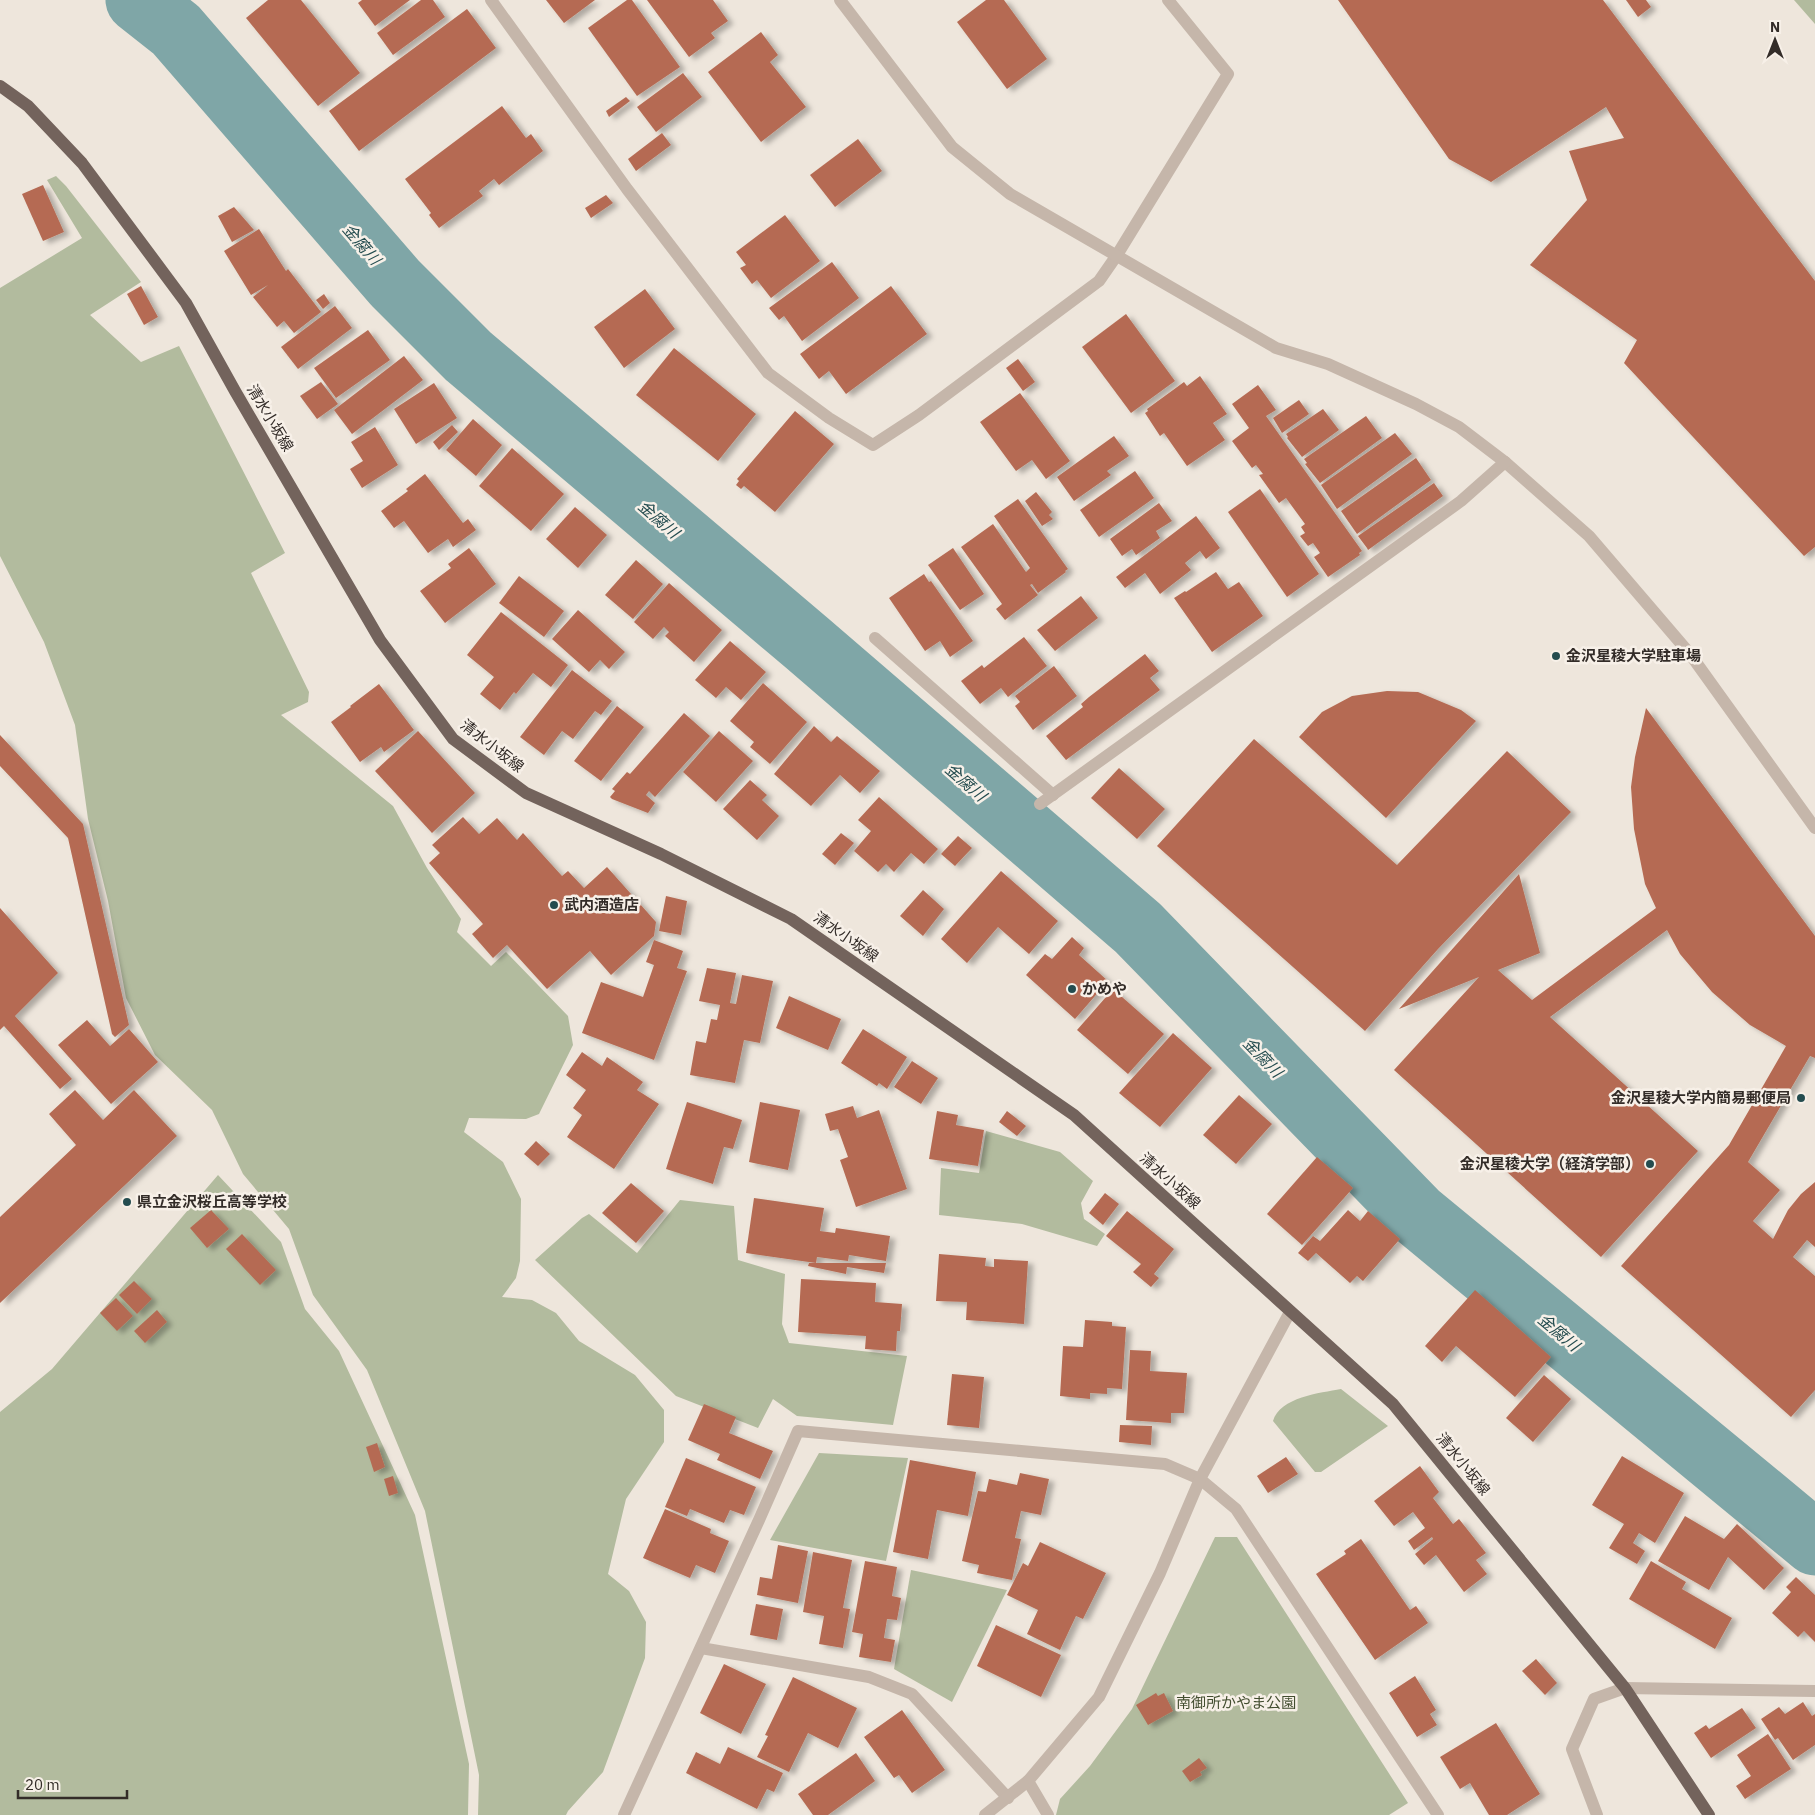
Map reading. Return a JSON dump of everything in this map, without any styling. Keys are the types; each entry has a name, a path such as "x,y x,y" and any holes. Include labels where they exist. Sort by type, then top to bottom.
{"main road":[{"name":"清水小坂線","path":"0,86 28,106 82,163 186,303 380,640 453,739 526,794 661,854 792,919 1074,1115 1393,1404 1625,1688 1710,1815"}],"street":[{"path":"490,0 627,189 768,373 829,418 873,445 919,415 1099,281 1117,255 1228,74 1168,0"},
{"path":"840,0 952,147 1010,194 1276,348 1328,364 1459,427 1504,462 1589,536 1684,647 1815,828"},
{"path":"1040,804 1461,501 1504,462"},
{"path":"875,638 1053,795"},
{"path":"985,1815 1028,1781 1099,1697 1160,1574 1200,1480 1290,1312"},
{"path":"624,1815 798,1431 1165,1464 1200,1480 1236,1509 1438,1815"},
{"path":"701,1648 869,1677 912,1694 1008,1798"},
{"path":"1597,1815 1572,1749 1594,1699 1625,1688 1815,1691"},
{"path":"1028,1781 1048,1815"}],"green space":[{"path":"1794,0 1815,0 1815,24"},
{"path":"56,176 66,186 141,282 90,315 141,362 179,346 285,553 251,573 309,692 308,702 281,715 393,806 427,868 461,919 457,932 491,966 506,952 568,1016 573,1045 539,1114 526,1119 469,1118 464,1132 503,1162 521,1199 520,1261 516,1278 502,1297 532,1300 556,1313 579,1341 635,1375 664,1410 664,1442 626,1499 608,1574 629,1591 646,1622 645,1658 603,1772 566,1815 478,1815 479,1775 425,1511 367,1370 313,1295 289,1229 243,1174 212,1110 155,1055 126,998 108,901 88,819 75,725 44,642 0,556 0,288 82,238 47,180"},
{"path":"986,1131 1060,1152 1093,1181 1081,1203 1084,1219 1105,1234 1097,1246 1022,1224 939,1215 941,1168 979,1173"},
{"name":"県立金沢桜丘高等学校","path":"218,1175 281,1242 305,1309 339,1351 415,1515 469,1764 468,1815 0,1815 0,1412 52,1369"},
{"path":"680,1200 734,1206 738,1260 785,1274 782,1324 789,1343 907,1356 893,1425 797,1416 773,1399 758,1428 676,1396 535,1260 589,1214 637,1253"},
{"path":"1341,1389 1388,1426 1321,1472 1315,1472 1273,1421 1277,1413 1292,1401"},
{"path":"819,1453 908,1458 886,1561 770,1540"},
{"name":"南御所かやま公園","path":"1215,1537 1237,1537 1408,1803 1389,1815 1056,1815 1060,1799 1090,1766 1132,1709"},
{"path":"911,1570 1007,1590 952,1702 894,1669"}],"building":[{"path":"268,0 301,0 360,73 318,106 246,18"},
{"path":"362,0 410,0 375,26 358,3"},
{"path":"421,0 433,0 445,17 393,55 377,33"},
{"path":"546,0 595,0 564,23"},
{"path":"627,0 632,0 680,67 637,96 588,28"},
{"path":"647,0 713,0 728,21 711,33 715,38 689,57"},
{"path":"986,0 1004,0 1047,59 1007,89 957,22"},
{"path":"1338,0 1603,0 1815,281 1815,547 1804,556 1624,363 1637,340 1530,265 1587,200 1569,151 1624,138 1606,107 1491,182 1449,159"},
{"path":"1626,0 1646,0 1651,7 1638,17"},
{"path":"467,9 496,48 359,151 329,111"},
{"path":"761,32 778,55 770,62 806,107 761,142 708,72"},
{"path":"683,73 702,97 656,132 637,107"},
{"path":"626,97 630,101 609,117 606,111"},
{"path":"502,106 526,138 531,134 543,151 499,185 494,179 479,191 483,196 439,228 429,215 431,213 405,179"},
{"path":"662,133 671,145 636,171 628,159"},
{"path":"858,139 882,171 835,207 810,175"},
{"path":"43,185 64,232 43,241 22,194"},
{"path":"606,195 613,203 591,218 585,208"},
{"path":"234,207 254,230 232,242 218,216"},
{"path":"785,215 820,261 771,298 757,280 752,284 740,268 746,265 736,252"},
{"path":"259,229 286,271 288,269 321,312 294,333 284,321 277,327 253,297 268,285 251,295 224,251"},
{"path":"832,262 859,298 802,341 784,316 779,320 769,308"},
{"path":"141,286 158,317 144,325 127,294"},
{"path":"891,286 927,334 846,394 829,371 819,379 800,354"},
{"path":"645,289 675,329 624,368 594,327"},
{"path":"324,294 330,303 323,309 316,300"},
{"path":"335,306 352,328 298,369 281,347"},
{"path":"1126,314 1175,381 1131,413 1082,347"},
{"path":"368,330 390,360 336,398 314,368"},
{"path":"674,348 756,414 718,461 636,395"},
{"path":"404,356 423,380 352,434 334,410"},
{"path":"1018,359 1035,382 1023,391 1006,368"},
{"path":"1200,376 1227,414 1213,423 1225,440 1187,466 1164,433 1160,436 1145,413 1148,411 1147,409 1184,382 1187,386"},
{"path":"321,382 338,404 317,419 300,396"},
{"path":"434,383 457,418 416,444 394,409"},
{"path":"1258,385 1276,410 1266,416 1362,551 1359,553 1360,555 1328,577 1314,557 1320,553 1313,543 1308,546 1300,536 1305,533 1301,527 1305,524 1286,498 1279,503 1259,475 1263,474 1256,465 1252,468 1232,441 1249,428 1232,404"},
{"path":"1020,393 1070,461 1046,479 1032,460 1016,471 980,422"},
{"path":"1299,400 1309,414 1282,433 1273,418"},
{"path":"1323,409 1339,430 1302,457 1286,434"},
{"path":"795,411 834,444 775,512 744,486 741,489 736,485 739,481 737,479"},
{"path":"1366,416 1382,438 1320,483 1305,464 1307,463 1304,459"},
{"path":"473,419 502,445 476,476 446,450"},
{"path":"452,425 458,432 439,450 433,442"},
{"path":"375,427 398,465 362,488 350,469 363,461 351,442"},
{"path":"1395,433 1412,454 1337,509 1321,485"},
{"path":"1114,436 1129,456 1107,471 1111,475 1074,501 1057,477"},
{"path":"512,448 564,494 531,531 479,486"},
{"path":"1416,458 1431,480 1357,534 1341,511"},
{"path":"1135,471 1154,498 1099,537 1080,510"},
{"path":"425,474 463,523 468,519 476,530 453,547 448,539 428,553 404,521 394,528 381,511 408,491 406,489"},
{"path":"1434,483 1443,496 1368,550 1358,536"},
{"path":"1260,489 1319,574 1287,597 1228,512"},
{"path":"1036,492 1052,512 1049,515 1053,519 1042,526 1025,501"},
{"path":"1018,499 1068,569 1038,593 1032,584 1030,585 1038,595 1005,620 996,609 1002,604 961,547 993,524 1026,572 1030,568 994,516"},
{"path":"1159,503 1172,521 1156,531 1160,538 1136,555 1132,549 1122,556 1110,539"},
{"path":"575,507 607,535 578,568 546,539"},
{"path":"1196,516 1220,548 1206,559 1200,551 1185,563 1191,570 1160,594 1145,573 1125,588 1116,577"},
{"path":"469,548 496,584 445,623 420,591 451,568 448,564"},
{"path":"953,548 984,594 960,610 928,565"},
{"path":"636,560 663,584 633,619 605,595"},
{"path":"1216,572 1228,589 1239,582 1263,616 1212,652 1174,598"},
{"path":"924,574 929,582 931,581 973,641 950,657 940,641 925,651 889,598"},
{"path":"519,576 564,611 544,637 499,603"},
{"path":"669,583 722,630 694,662 665,636 669,632 664,627 653,639 634,622"},
{"path":"1081,596 1098,618 1055,651 1037,630"},
{"path":"578,610 625,652 609,669 600,660 589,672 552,639"},
{"path":"501,612 568,665 551,687 533,673 516,694 514,692 500,710 480,694 494,677 467,655"},
{"path":"1024,637 1047,666 1008,697 1001,688 980,704 961,681 982,665 984,668"},
{"path":"730,641 766,672 741,700 726,687 716,698 695,680"},
{"path":"1145,654 1159,671 1150,678 1160,690 1066,760 1046,736 1083,707 1081,704 1089,697"},
{"path":"1054,666 1077,696 1033,730 1015,706 1020,702 1015,696"},
{"path":"572,670 612,701 601,715 595,711 573,739 562,731 544,755 520,737"},
{"path":"763,683 807,722 770,764 750,747 754,742 730,721"},
{"path":"379,684 414,730 384,752 381,747 360,762 331,722"},
{"path":"1387,691 1418,692 1461,710 1476,721 1386,818 1299,737 1322,712 1352,696"},
{"path":"617,706 644,727 601,781 574,761"},
{"path":"1646,708 1815,936 1815,1058 1810,1056 1748,1162 1780,1190 1753,1221 1773,1239 1788,1210 1801,1194 1815,1182 1815,1247 1807,1240 1793,1257 1815,1276 1815,1390 1791,1417 1621,1266 1729,1145 1786,1046 1750,1025 1712,992 1680,954 1667,930 1550,1017 1698,1151 1601,1257 1394,1070 1479,977 1399,1009 1519,874 1540,953 1498,970 1532,1000 1656,908 1645,884 1634,829 1631,787 1635,757"},
{"path":"684,713 710,736 655,797 649,791 646,795 655,803 648,813 612,799 610,797 615,791 612,789 627,772 630,774"},
{"path":"814,726 831,742 837,736 880,771 860,793 840,775 811,806 774,774"},
{"path":"418,731 475,793 432,833 375,771"},
{"path":"719,731 753,761 716,802 683,772"},
{"path":"0,735 83,824 129,1025 115,1037 112,1034 68,838 0,766"},
{"path":"1254,739 1397,865 1507,751 1571,812 1438,949 1365,1031 1157,846"},
{"path":"1119,768 1165,809 1137,839 1091,798"},
{"path":"750,780 767,795 762,800 779,816 757,840 723,809"},
{"path":"879,797 938,849 924,864 911,853 894,872 886,864 878,872 854,851 871,831 858,820"},
{"name":"武内酒造店","path":"463,817 479,834 497,818 517,840 523,833 562,876 568,871 584,888 607,867 656,922 654,936 611,975 590,951 547,989 507,945 493,958 472,934 483,924 429,863 440,853 432,845"},
{"path":"841,833 854,843 835,865 822,854"},
{"path":"958,836 972,848 955,866 941,854"},
{"path":"1001,871 1058,921 1029,954 998,927 967,963 941,939"},
{"path":"923,890 944,909 923,936 900,916"},
{"path":"666,896 687,901 681,935 659,931"},
{"path":"0,908 58,973 15,1016 72,1079 60,1089 4,1026 0,1030"},
{"name":"かめや","path":"1072,937 1084,948 1079,955 1108,981 1075,1019 1026,975 1045,954 1052,959"},
{"path":"654,940 683,951 677,968 687,971 654,1060 582,1033 601,982 643,997 654,965 646,962"},
{"path":"707,968 736,973 730,1003 736,1004 742,975 773,981 760,1043 744,1040 735,1083 690,1075 696,1041 706,1043 711,1019 717,1020 720,1005 699,1001"},
{"path":"1113,989 1164,1034 1128,1074 1077,1030"},
{"path":"789,996 841,1019 828,1050 776,1028"},
{"path":"87,1020 110,1046 129,1029 158,1062 111,1104 58,1045"},
{"path":"863,1029 907,1057 887,1089 879,1083 877,1086 841,1063"},
{"path":"1173,1033 1212,1068 1160,1127 1119,1093"},
{"path":"582,1052 602,1066 607,1057 643,1082 637,1090 659,1104 614,1169 567,1137 582,1115 573,1108 586,1090 566,1075"},
{"path":"912,1061 938,1078 921,1104 894,1087"},
{"path":"75,1090 103,1120 134,1090 177,1136 0,1303 0,1217 76,1145 49,1114"},
{"path":"1239,1095 1272,1124 1236,1164 1203,1135"},
{"path":"687,1102 742,1120 733,1149 724,1147 713,1184 666,1169"},
{"path":"760,1102 800,1110 788,1170 749,1162"},
{"path":"853,1106 857,1118 879,1110 907,1189 856,1207 840,1160 848,1157 838,1129 830,1131 825,1114"},
{"path":"937,1111 958,1115 956,1125 984,1130 978,1166 929,1159"},
{"path":"1007,1111 1026,1126 1017,1136 999,1122"},
{"path":"536,1141 550,1154 538,1166 524,1154"},
{"path":"1317,1157 1353,1188 1302,1245 1267,1214"},
{"path":"631,1183 664,1211 636,1243 602,1213"},
{"path":"1105,1193 1119,1204 1103,1225 1089,1213"},
{"path":"754,1198 824,1208 820,1231 835,1233 836,1228 890,1236 886,1261 849,1255 848,1261 817,1257 816,1263 746,1253"},
{"path":"211,1210 229,1229 207,1248 190,1228"},
{"path":"1348,1210 1360,1221 1368,1211 1400,1239 1363,1281 1357,1276 1350,1283 1316,1253 1308,1261 1298,1253 1313,1236 1320,1241"},
{"path":"1127,1211 1174,1249 1154,1274 1159,1278 1151,1287 1133,1272 1141,1264 1106,1236"},
{"path":"242,1234 276,1270 260,1285 226,1249"},
{"path":"939,1254 986,1258 985,1266 994,1267 994,1259 1028,1261 1024,1324 966,1320 967,1302 936,1301"},
{"path":"809,1263 886,1263 884,1273 847,1267 846,1274 808,1266"},
{"path":"801,1279 876,1283 875,1302 902,1304 900,1331 897,1331 896,1351 865,1349 866,1336 798,1332"},
{"path":"134,1281 152,1299 137,1314 119,1295"},
{"path":"1475,1290 1551,1357 1515,1397 1456,1346 1442,1362 1425,1346"},
{"path":"116,1298 133,1316 117,1331 100,1313"},
{"path":"157,1310 167,1322 145,1343 134,1331"},
{"path":"1085,1320 1112,1322 1112,1326 1126,1327 1122,1389 1107,1388 1107,1394 1090,1393 1090,1399 1060,1396 1063,1346 1083,1347"},
{"path":"1130,1350 1151,1351 1150,1371 1187,1373 1184,1413 1171,1413 1171,1423 1126,1420"},
{"path":"952,1374 984,1377 979,1428 947,1425"},
{"path":"1544,1375 1571,1399 1533,1442 1506,1418"},
{"path":"704,1404 736,1417 729,1433 773,1451 760,1479 717,1460 720,1454 688,1440"},
{"path":"1120,1425 1152,1426 1151,1445 1119,1442"},
{"path":"377,1443 385,1467 374,1472 366,1447"},
{"path":"1622,1456 1684,1493 1655,1543 1639,1533 1633,1543 1645,1551 1637,1564 1609,1548 1624,1524 1592,1505"},
{"path":"1286,1457 1298,1474 1268,1493 1257,1476"},
{"path":"686,1458 756,1487 744,1515 730,1510 724,1523 690,1509 687,1516 665,1507"},
{"path":"910,1460 976,1472 968,1516 937,1510 928,1559 893,1552"},
{"path":"1420,1466 1439,1492 1433,1498 1453,1524 1459,1519 1486,1553 1476,1560 1487,1574 1464,1592 1436,1555 1424,1565 1415,1554 1433,1539 1432,1537 1414,1550 1408,1541 1425,1528 1413,1512 1394,1526 1374,1501"},
{"path":"1020,1473 1049,1479 1041,1515 1021,1511 1015,1538 1021,1539 1012,1580 977,1573 979,1565 962,1561 978,1491 986,1492 989,1479 1017,1485"},
{"path":"393,1476 398,1493 389,1496 384,1479"},
{"path":"665,1509 711,1529 710,1533 729,1541 715,1573 696,1565 690,1578 643,1558"},
{"path":"1685,1516 1724,1539 1737,1524 1784,1568 1764,1590 1728,1557 1709,1590 1658,1561"},
{"path":"1361,1539 1410,1610 1416,1606 1428,1623 1375,1660 1316,1574 1346,1554 1344,1551"},
{"path":"1040,1542 1106,1573 1083,1619 1076,1616 1060,1650 1027,1634 1038,1610 1007,1595 1023,1563 1028,1566"},
{"path":"778,1545 808,1551 798,1603 757,1595 760,1577 772,1579"},
{"path":"813,1552 852,1560 843,1608 850,1609 843,1648 819,1644 824,1616 803,1612"},
{"path":"865,1561 897,1567 892,1596 901,1598 897,1620 887,1619 884,1638 895,1640 891,1662 859,1657 863,1634 852,1632"},
{"path":"1651,1561 1686,1582 1682,1589 1732,1618 1715,1649 1629,1599"},
{"path":"1796,1577 1815,1595 1815,1642 1804,1631 1798,1637 1772,1613 1791,1592 1786,1587"},
{"path":"756,1604 783,1609 777,1640 750,1635"},
{"path":"996,1625 1061,1655 1041,1697 977,1666"},
{"path":"1536,1659 1557,1683 1545,1695 1522,1671"},
{"path":"724,1664 766,1684 741,1734 700,1713"},
{"path":"1415,1676 1436,1710 1430,1714 1437,1725 1417,1737 1389,1693"},
{"path":"793,1677 857,1708 838,1748 808,1733 789,1772 757,1757 768,1736 765,1735"},
{"path":"1156,1693 1158,1696 1164,1693 1173,1711 1148,1725 1136,1705"},
{"path":"1803,1702 1812,1716 1815,1714 1815,1745 1793,1760 1778,1738 1775,1740 1761,1719 1779,1707 1785,1714"},
{"path":"1742,1708 1756,1728 1711,1758 1694,1733 1706,1725 1709,1729"},
{"path":"902,1710 945,1770 912,1793 899,1775 894,1778 864,1737"},
{"path":"1496,1723 1540,1794 1507,1815 1489,1815 1470,1783 1460,1789 1440,1757"},
{"path":"1768,1734 1791,1769 1745,1799 1736,1786 1751,1776 1737,1755"},
{"path":"728,1747 783,1773 774,1792 767,1789 757,1809 686,1773 696,1752 720,1764"},
{"path":"856,1753 875,1781 828,1815 813,1815 798,1794"},
{"path":"1199,1758 1207,1768 1200,1772 1202,1775 1190,1782 1182,1771"}],"waterway":[{"name":"金腐川","path":"138,0 176,30 395,283 468,356 807,643 1138,928 1416,1214 1815,1543"}],"place":[{"name":"金沢星稜大学駐車場","path":"1556,656"},
{"name":"武内酒造店","path":"554,905"},
{"name":"かめや","path":"1072,989"},
{"name":"金沢星稜大学内簡易郵便局","path":"1801,1098"},
{"name":"金沢星稜大学（経済学部）","path":"1650,1164"},
{"name":"県立金沢桜丘高等学校","path":"127,1202"}]}
